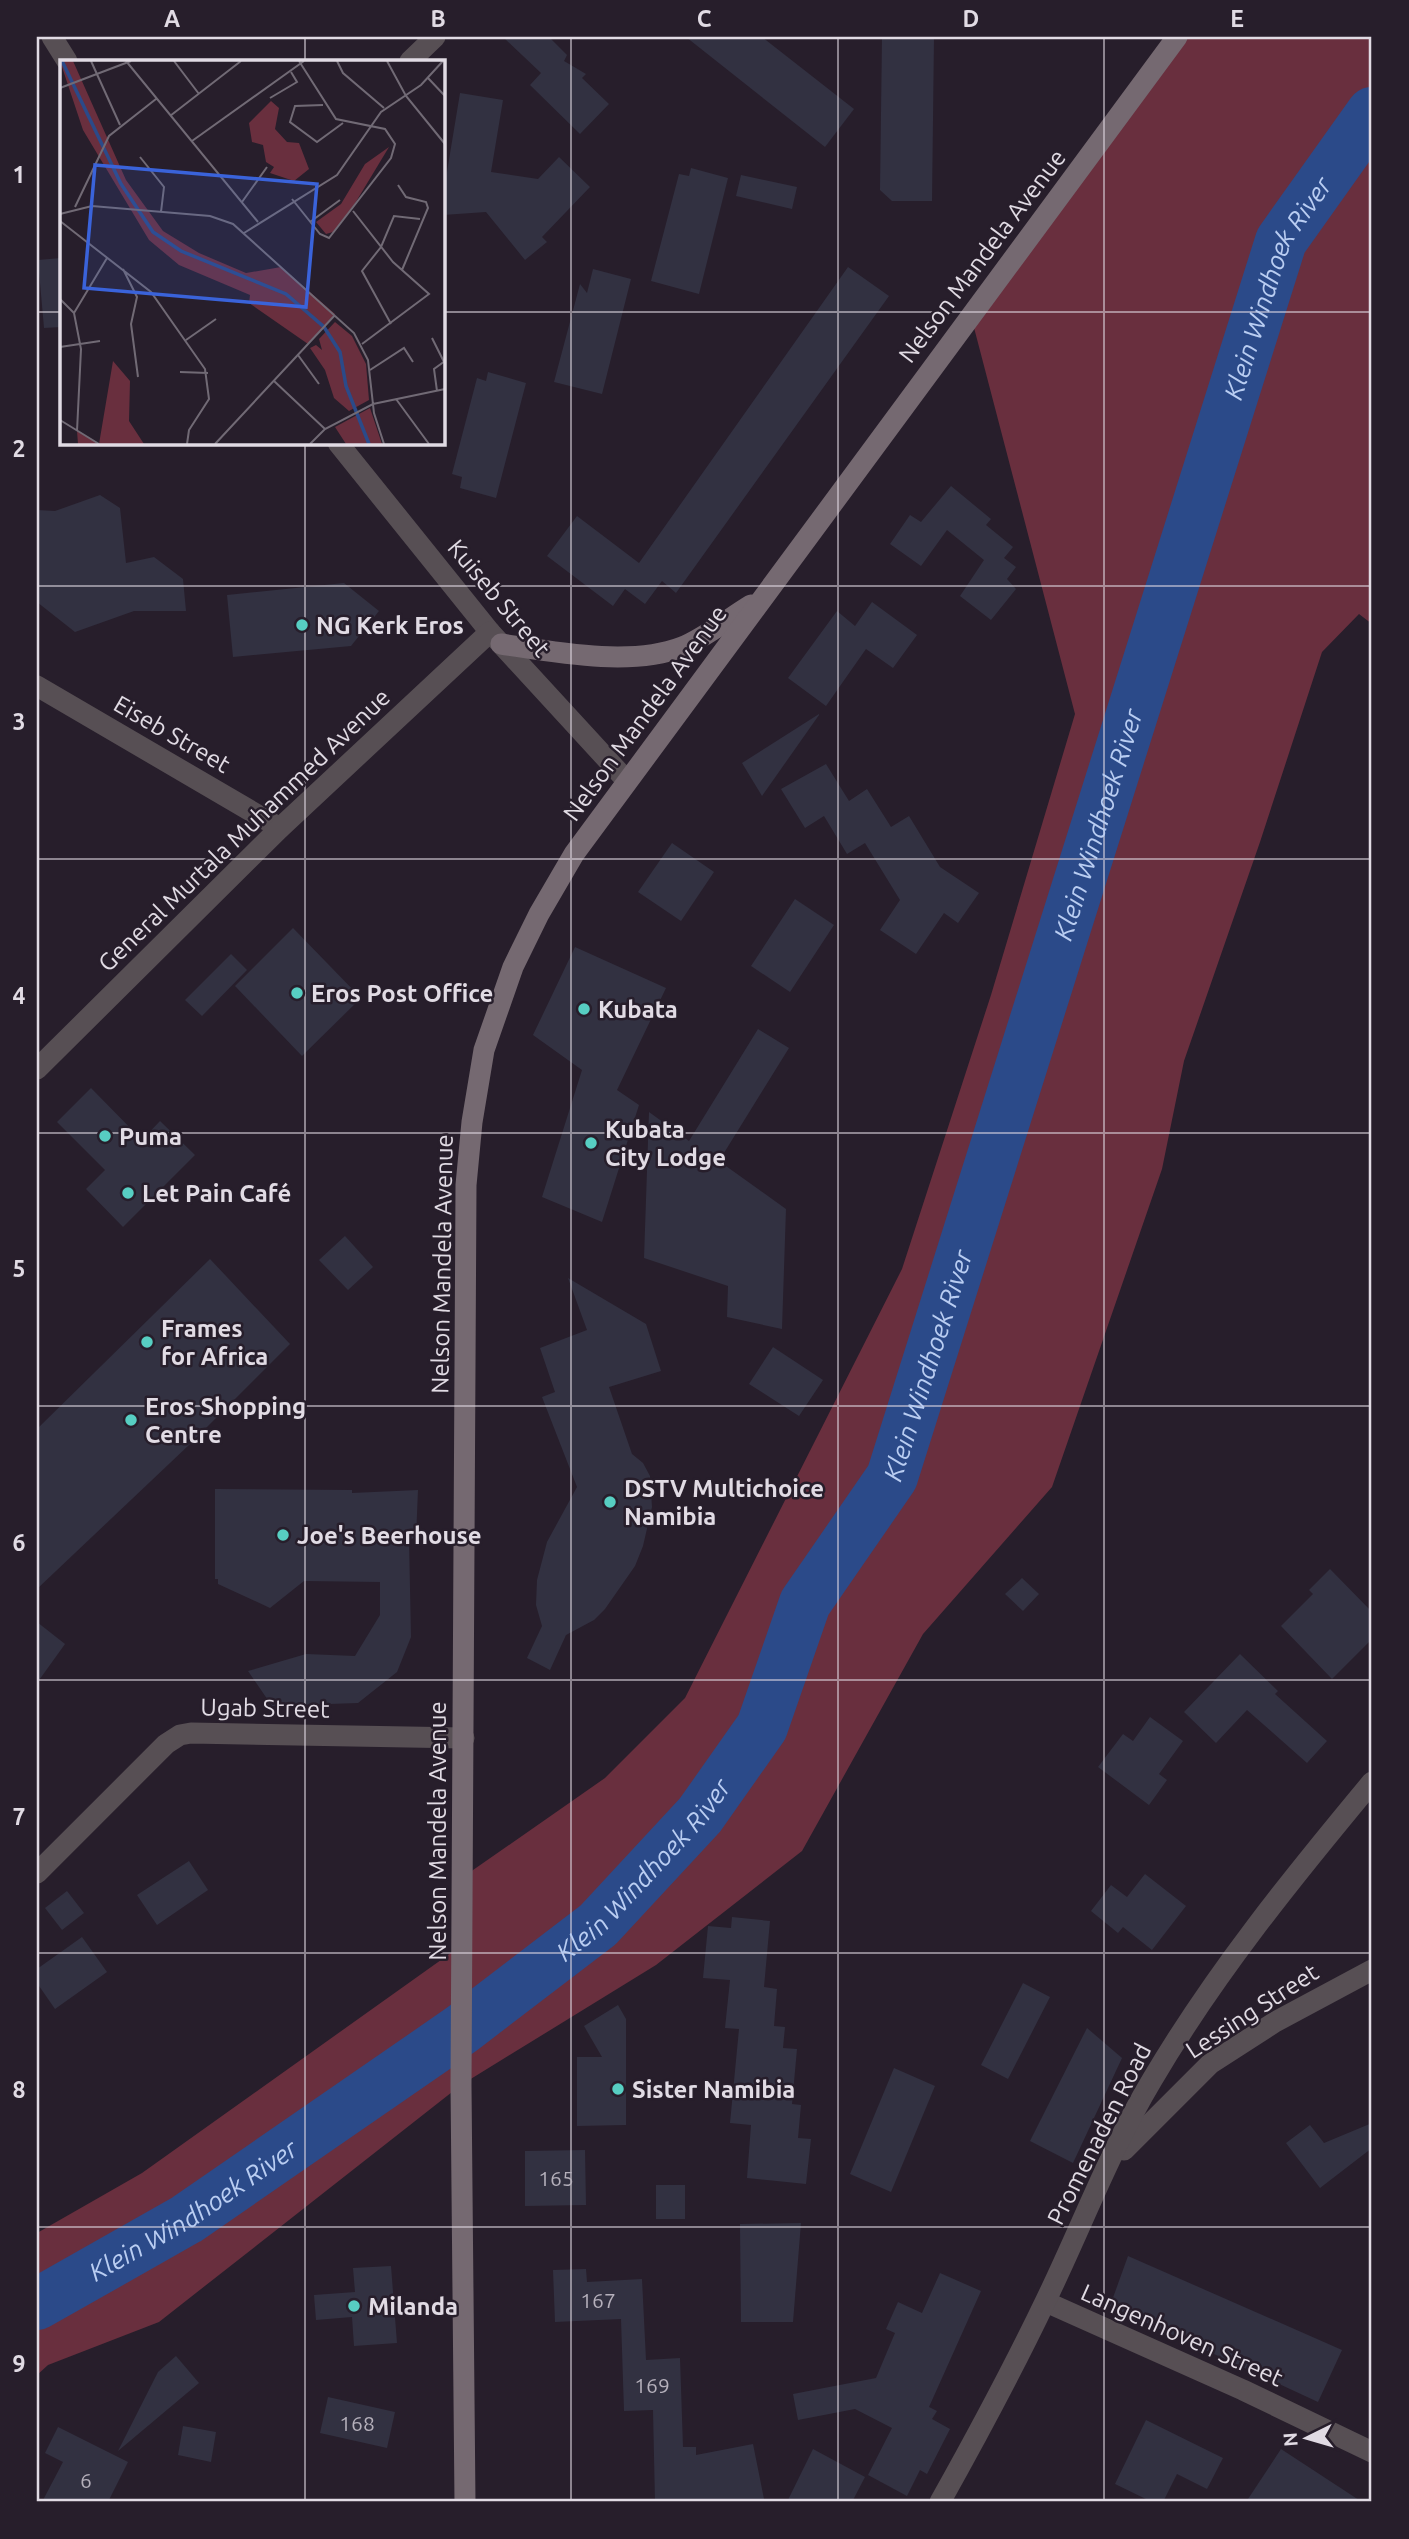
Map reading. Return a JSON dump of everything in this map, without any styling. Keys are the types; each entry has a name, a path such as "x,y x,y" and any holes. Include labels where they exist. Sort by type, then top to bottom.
{"main road":[{"name":"Nelson Mandela Avenue","path":"465,2502 461,2085 466,1185 472,1122 484,1050 513,967 539,914 575,854 626,780 1177,37"},
{"path":"495,638 606,658 646,655 682,647 761,598"}],"street":[{"path":"52,37 66,60"},
{"path":"411,60 435,37"},
{"name":"Kuiseb Street","path":"339,444 495,638 626,780"},
{"name":"General Murtala Muhammed Avenue","path":"37,1069 280,828 495,638"},
{"name":"Eiseb Street","path":"37,686 280,828"},
{"name":"Ugab Street","path":"37,1873 166,1744 180,1735 191,1733 464,1738"},
{"name":"Promenaden Road","path":"940,2502 1046,2302 1108,2166 1151,2081 1238,1949 1372,1782"},
{"name":"Lessing Street","path":"1108,2166 1210,2064 1275,2022 1372,1970"},
{"name":"Langenhoven Street","path":"1046,2302 1243,2390 1372,2452"}],"shaded area":[{"path":"1177,37 1372,37 1372,624 1359,614 1322,652 1184,1061 1162,1169 1052,1487 923,1634 802,1851 656,1965 461,2085 159,2322 48,2365 37,2375 37,2233 142,2173 462,1945 463,1877 605,1778 685,1698 902,1269 991,995 1075,714 972,320"}],"building":[{"path":"503,37 549,37 567,55 564,61 586,74 582,78 609,104 580,134 530,85 541,73"},
{"path":"686,37 762,37 854,109 825,147"},
{"path":"882,37 934,37 932,201 892,201 880,190"},
{"path":"460,93 503,100 491,172 538,179 559,157 590,187 542,237 547,242 525,260 486,212 444,215 444,190"},
{"path":"691,168 728,178 699,294 651,281 679,174 689,176"},
{"path":"741,175 797,187 792,209 736,196"},
{"path":"60,258 60,327 44,328 38,260"},
{"path":"848,267 889,296 676,593 662,581 645,604 625,589 613,606 547,556 577,516 639,563"},
{"path":"593,269 631,279 602,394 554,382 580,284 587,293"},
{"path":"488,372 526,383 496,498 460,488 462,477 452,474 477,378 486,381"},
{"path":"951,486 991,519 986,525 1013,547 1004,558 1016,567 1007,579 1016,589 991,620 960,596 984,560 947,530 921,566 890,544 910,515 921,522"},
{"path":"100,495 120,508 126,563 154,557 183,579 186,611 134,611 75,632 37,602 37,510 55,511"},
{"path":"344,583 379,611 351,646 233,657 227,595"},
{"path":"872,602 917,635 893,668 866,649 826,706 788,678 837,611 855,626"},
{"path":"819,715 762,796 742,763"},
{"path":"826,764 849,801 867,789 891,827 909,816 940,867 979,893 958,923 944,913 916,954 880,930 900,900 865,843 847,854 824,816 805,828 781,789"},
{"path":"672,843 714,872 681,921 638,892"},
{"path":"795,899 834,925 790,992 751,966"},
{"path":"293,928 361,998 302,1056 235,986"},
{"path":"575,947 666,988 617,1090 639,1105 602,1222 542,1197 582,1070 533,1035"},
{"path":"231,954 247,970 202,1016 185,1000"},
{"path":"758,1029 789,1048 719,1161 786,1209 782,1329 727,1317 728,1286 644,1258 649,1112 689,1141"},
{"path":"91,1088 142,1140 160,1121 195,1155 123,1227 86,1189 105,1170 57,1122"},
{"path":"345,1236 373,1267 348,1290 319,1260"},
{"name":"Eros Shopping Centre","path":"210,1259 290,1344 189,1445 37,1589 37,1429"},
{"name":"DSTV Multichoice Namibia","path":"568,1278 646,1324 661,1371 609,1387 632,1454 643,1463 650,1476 652,1507 643,1546 635,1566 605,1609 594,1620 566,1635 550,1670 527,1658 542,1626 536,1605 537,1580 547,1542 577,1487 542,1397 555,1392 540,1348 587,1330"},
{"path":"773,1347 823,1380 799,1416 749,1384"},
{"path":"215,1489 352,1490 352,1493 418,1490 416,1538 409,1539 411,1637 397,1672 358,1703 272,1706 248,1671 306,1654 355,1656 380,1615 380,1582 304,1581 270,1608 218,1584 218,1579 215,1579"},
{"path":"1330,1569 1372,1612 1372,1639 1332,1679 1281,1626 1313,1594 1309,1590"},
{"path":"1022,1578 1039,1594 1023,1611 1005,1594"},
{"path":"37,1622 65,1644 37,1683"},
{"path":"1240,1654 1278,1691 1275,1694 1327,1741 1307,1763 1247,1710 1216,1743 1184,1712"},
{"path":"1150,1717 1183,1741 1159,1774 1167,1780 1149,1805 1098,1767 1123,1734 1133,1741"},
{"path":"189,1861 208,1890 157,1925 137,1895"},
{"path":"1145,1874 1186,1906 1152,1950 1123,1927 1118,1933 1091,1911 1111,1885 1127,1897"},
{"path":"67,1891 84,1913 62,1930 45,1908"},
{"path":"732,1917 770,1921 764,1987 777,1989 774,2026 785,2027 783,2048 797,2049 792,2104 801,2105 798,2138 811,2139 806,2184 747,2178 751,2125 730,2123 739,2029 725,2028 730,1980 703,1978 708,1926 731,1928"},
{"path":"82,1937 107,1972 55,2009 37,1983 37,1969"},
{"path":"1023,1983 1050,1997 1008,2079 981,2065"},
{"path":"618,2005 626,2019 626,2125 577,2126 577,2057 602,2057 584,2026"},
{"path":"1087,2028 1122,2058 1073,2163 1030,2141"},
{"path":"894,2068 935,2086 891,2192 850,2174"},
{"path":"1372,2123 1372,2148 1320,2188 1286,2143 1310,2125 1324,2143"},
{"path":"585,2150 586,2205 525,2206 525,2151"},
{"path":"656,2185 685,2185 685,2219 656,2219"},
{"path":"801,2223 793,2322 741,2322 740,2224"},
{"path":"1128,2256 1342,2350 1318,2402 1110,2306"},
{"name":"Milanda","path":"391,2266 397,2343 354,2346 352,2317 316,2320 314,2295 355,2292 353,2268"},
{"path":"586,2269 587,2282 642,2279 646,2360 680,2358 683,2447 696,2447 696,2455 753,2444 764,2499 748,2502 655,2502 653,2410 624,2411 621,2319 555,2322 553,2270"},
{"path":"940,2273 981,2291 929,2407 937,2411 932,2419 950,2429 927,2474 920,2470 907,2496 868,2475 892,2428 855,2409 798,2420 793,2394 876,2378 895,2333 886,2329 898,2302 922,2313"},
{"path":"176,2356 199,2383 118,2451 158,2372"},
{"path":"328,2397 395,2412 387,2448 320,2433"},
{"path":"1146,2420 1223,2458 1207,2489 1177,2474 1163,2502 1152,2502 1115,2484"},
{"path":"183,2426 216,2432 211,2462 178,2455"},
{"path":"58,2427 128,2462 108,2502 42,2502 63,2462 45,2453"},
{"path":"813,2449 865,2477 852,2502 787,2502"},
{"path":"1281,2449 1362,2502 1246,2502"}],"waterway":[{"name":"Klein Windhoek River","path":"37,2304 187,2219 462,2029 598,1925 700,1815 762,1727 805,1603 892,1477 1281,241 1372,113"}],"place":[{"name":"NG Kerk Eros","path":"302,625"},
{"name":"Eros Post Office","path":"297,993"},
{"name":"Kubata","path":"584,1009"},
{"name":"Puma","path":"105,1136"},
{"name":"Kubata City Lodge","path":"591,1143"},
{"name":"Let Pain Café","path":"128,1193"},
{"name":"Frames for Africa","path":"147,1342"},
{"name":"Eros Shopping Centre","path":"131,1420"},
{"name":"DSTV Multichoice Namibia","path":"610,1502"},
{"name":"Joe's Beerhouse","path":"283,1535"},
{"name":"Sister Namibia","path":"618,2089"},
{"name":"Milanda","path":"354,2306"}]}
